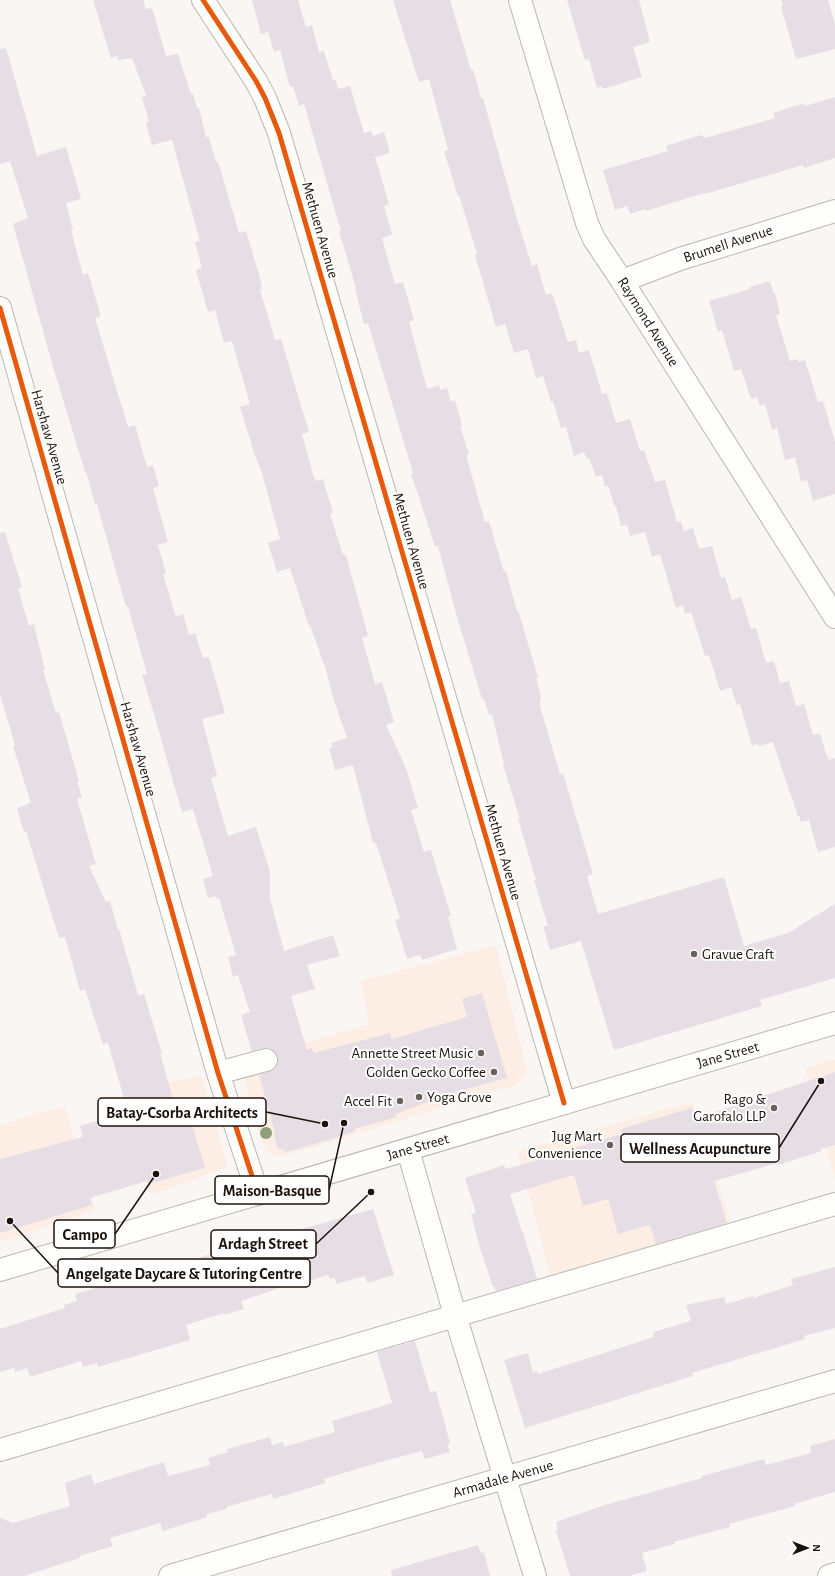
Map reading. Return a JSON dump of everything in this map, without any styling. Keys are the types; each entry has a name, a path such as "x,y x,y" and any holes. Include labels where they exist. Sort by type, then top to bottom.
{"street":[{"name":"Methuen Avenue","path":"203,0 256,81 265,98 279,133 564,1103"},
{"name":"Raymond Avenue","path":"520,0 587,222 594,239 622,280 835,616"},
{"name":"Brumell Avenue","path":"622,280 680,259 835,211"},
{"name":"Harshaw Avenue","path":"0,308 218,1073 258,1194"},
{"name":"Jane Street","path":"0,1270 835,1024"},
{"path":"218,1073 266,1060"},
{"path":"408,1150 455,1315 534,1576"},
{"path":"0,1450 835,1204"},
{"name":"Armadale Avenue","path":"170,1576 835,1381"},
{"path":"829,1576 835,1574"}],"shaded area":[{"path":"496,945 528,1073 516,1085 281,1157 267,1152 262,1142 242,1071 238,1063 369,1024 361,981"},
{"path":"835,1059 835,1179 805,1068"},
{"path":"201,1075 228,1167 151,1195 122,1095"},
{"path":"692,1102 736,1239 556,1297 517,1151"},
{"path":"65,1106 95,1210 0,1242 0,1125"}],"building":[{"path":"93,0 143,0 146,9 152,8 166,56 178,54 191,94 193,93 197,108 199,108 206,137 209,137 216,162 218,161 239,233 246,231 260,278 262,289 260,290 275,340 281,339 309,432 302,434 314,478 316,481 323,479 333,513 330,514 343,555 346,555 368,636 362,638 375,684 382,682 394,722 386,725 405,766 410,781 418,808 411,810 424,852 431,850 451,916 448,917 457,949 422,960 420,955 407,959 395,920 400,918 376,843 373,843 353,765 335,770 329,748 333,747 331,743 347,738 334,701 326,670 310,625 309,626 290,568 277,572 268,543 280,539 262,473 255,456 240,407 250,404 232,341 224,343 215,310 208,312 196,270 202,268 195,242 200,241 172,140 152,145 146,123 149,122 142,97 146,96 132,58 118,60 117,56 111,58"},
{"path":"252,0 298,0 306,27 312,25 319,52 324,51 333,81 336,80 338,89 350,86 364,133 371,131 373,136 384,132 390,153 375,157 389,204 384,206 392,234 382,238 395,284 403,282 414,320 409,322 427,389 439,385 440,390 447,388 451,402 455,400 462,425 460,426 469,454 466,455 485,522 489,521 504,572 506,571 517,611 518,610 538,677 536,678 541,698 540,706 560,774 563,773 593,874 587,876 598,914 724,877 744,946 788,933 835,904 835,978 760,1000 762,1006 614,1050 581,941 550,950 543,926 548,926 518,819 520,819 503,765 492,714 489,715 484,699 482,699 457,617 438,546 435,547 411,474 413,473 368,323 364,324 356,288 339,231 341,231 304,104 299,106 293,86 290,87 280,50 274,52 268,32 261,34"},
{"path":"393,0 450,0 471,70 473,69 481,98 483,98 517,219 532,266 537,264 546,295 552,293 568,342 576,340 579,353 589,350 602,394 607,393 616,423 630,419 640,451 644,450 655,482 665,480 677,522 681,521 684,531 693,528 699,549 712,546 721,578 725,577 732,600 741,597 751,629 756,628 766,663 774,661 780,683 789,681 796,706 804,704 813,735 820,733 827,757 828,756 829,760 835,758 835,847 818,852 809,820 801,822 798,816 773,742 759,746 758,744 752,746 740,704 737,705 731,687 720,691 709,655 705,656 691,612 685,614 683,605 676,608 660,554 652,557 645,532 630,536 627,525 621,526 616,506 615,507 608,486 605,487 602,475 596,477 589,458 587,459 584,452 574,456 566,427 561,428 553,401 551,402 543,376 536,378 528,349 514,353 505,324 496,327 475,255 477,254 444,151 448,150 429,79 419,82"},
{"path":"567,0 639,0 650,42 633,47 642,77 603,89 602,86 597,88 589,59 585,60"},
{"path":"781,0 828,0 835,24 835,49 796,59 781,7 783,6"},
{"path":"6,48 37,156 66,147 81,199 66,203 73,229 71,230 83,275 88,273 101,316 95,318 128,427 135,425 147,467 153,465 159,486 153,488 168,542 158,545 166,573 163,574 176,617 183,614 189,635 195,633 203,658 209,657 225,713 202,719 217,776 211,778 228,836 256,827 270,872 270,898 284,951 333,935 340,956 307,965 315,989 291,996 307,1050 312,1048 314,1053 390,1033 392,1039 467,1017 462,999 482,993 507,1078 449,1094 395,1114 396,1117 355,1129 355,1131 338,1137 287,1152 277,1147 275,1133 259,1075 275,1069 278,1063 278,1056 270,1048 252,1051 250,1045 241,1015 250,1012 238,975 233,977 228,957 236,955 219,898 217,899 216,896 208,898 203,879 213,876 193,809 182,812 142,675 147,674 128,607 126,607 97,504 95,504 54,370 13,224 28,218 10,161 0,164 0,49"},
{"path":"835,97 835,158 804,168 803,165 646,211 646,209 630,214 627,206 615,210 603,170 668,151 666,146 700,135 705,138 775,118 773,113 805,103 805,106"},
{"path":"770,281 774,294 775,293 780,314 776,315 790,361 797,359 798,362 805,360 818,402 823,401 835,442 835,494 813,501 807,480 801,481 795,457 785,460 777,428 772,430 765,404 760,406 757,397 751,399 741,369 734,371 722,330 718,332 709,301 750,289 749,287"},
{"path":"5,532 22,587 18,588 29,626 34,624 45,670 43,670 56,713 59,712 79,781 77,782 82,797 77,799 96,864 89,866 106,902 110,901 138,995 144,994 162,1053 160,1053 174,1102 184,1099 205,1168 148,1184 147,1181 90,1198 92,1205 0,1233 0,1159 83,1137 80,1126 128,1112 108,1043 103,1044 85,989 80,991 65,937 59,938 26,831 24,832 17,808 31,803 13,746 15,745 0,694 0,533"},
{"path":"835,1072 835,1145 821,1149 822,1151 778,1165 778,1163 714,1181 727,1223 656,1244 650,1225 618,1234 608,1199 583,1206 574,1175 510,1194 537,1279 496,1291 494,1286 493,1287 471,1214 476,1213 465,1178 504,1165 505,1169 554,1156 553,1154 622,1134 621,1129 692,1108 695,1118 754,1100"},
{"path":"373,1209 394,1275 367,1283 365,1276 336,1284 335,1278 330,1279 328,1275 299,1284 298,1282 241,1301 244,1309 225,1315 224,1313 186,1325 190,1340 98,1367 97,1363 83,1367 81,1361 30,1377 27,1368 15,1372 14,1368 0,1372 0,1329 65,1308 64,1305 77,1301 75,1294 225,1250 226,1253 285,1235 284,1234"},
{"path":"835,1267 835,1328 804,1336 805,1339 692,1373 693,1376 525,1428 504,1360 528,1353 533,1372 537,1371 538,1374 654,1337 653,1332 691,1321 686,1305 724,1297 726,1304 753,1296 753,1298 793,1285 791,1279"},
{"path":"415,1341 430,1392 436,1391 450,1443 447,1444 450,1452 425,1459 422,1451 377,1463 324,1479 326,1483 273,1499 272,1494 226,1507 226,1509 207,1514 207,1517 163,1531 160,1523 110,1538 113,1546 24,1576 0,1576 0,1518 13,1523 70,1506 65,1483 91,1474 94,1484 164,1462 168,1476 210,1465 208,1458 228,1452 227,1449 270,1437 272,1445 283,1442 284,1447 335,1432 332,1421 392,1403 377,1352"},
{"path":"835,1439 835,1492 794,1504 795,1506 729,1524 730,1527 674,1542 675,1544 642,1553 647,1571 629,1576 570,1576 556,1531 558,1530 556,1522 605,1505 764,1459 766,1465 811,1453 810,1446"},
{"path":"478,1545 481,1553 484,1552 490,1576 392,1576 391,1570"}],"cycle path":[{"path":"203,0 256,81 265,98 279,133 564,1103"},
{"path":"0,308 218,1073 258,1194"}],"place":[{"name":"Gravue Craft","path":"694,954"},
{"name":"Annette Street Music","path":"481,1053"},
{"name":"Golden Gecko Coffee","path":"494,1072"},
{"name":"Wellness Acupuncture","path":"821,1081"},
{"name":"Yoga Grove","path":"419,1097"},
{"name":"Accel Fit","path":"400,1101"},
{"name":"Rago & Garofalo LLP","path":"774,1108"},
{"name":"Maison-Basque","path":"344,1123"},
{"name":"Batay-Csorba Architects","path":"325,1124"},
{"name":"Jug Mart Convenience","path":"610,1145"},
{"name":"Campo","path":"156,1174"},
{"name":"Ardagh Street","path":"371,1192"},
{"name":"Angelgate Daycare & Tutoring Centre","path":"10,1221"}]}
